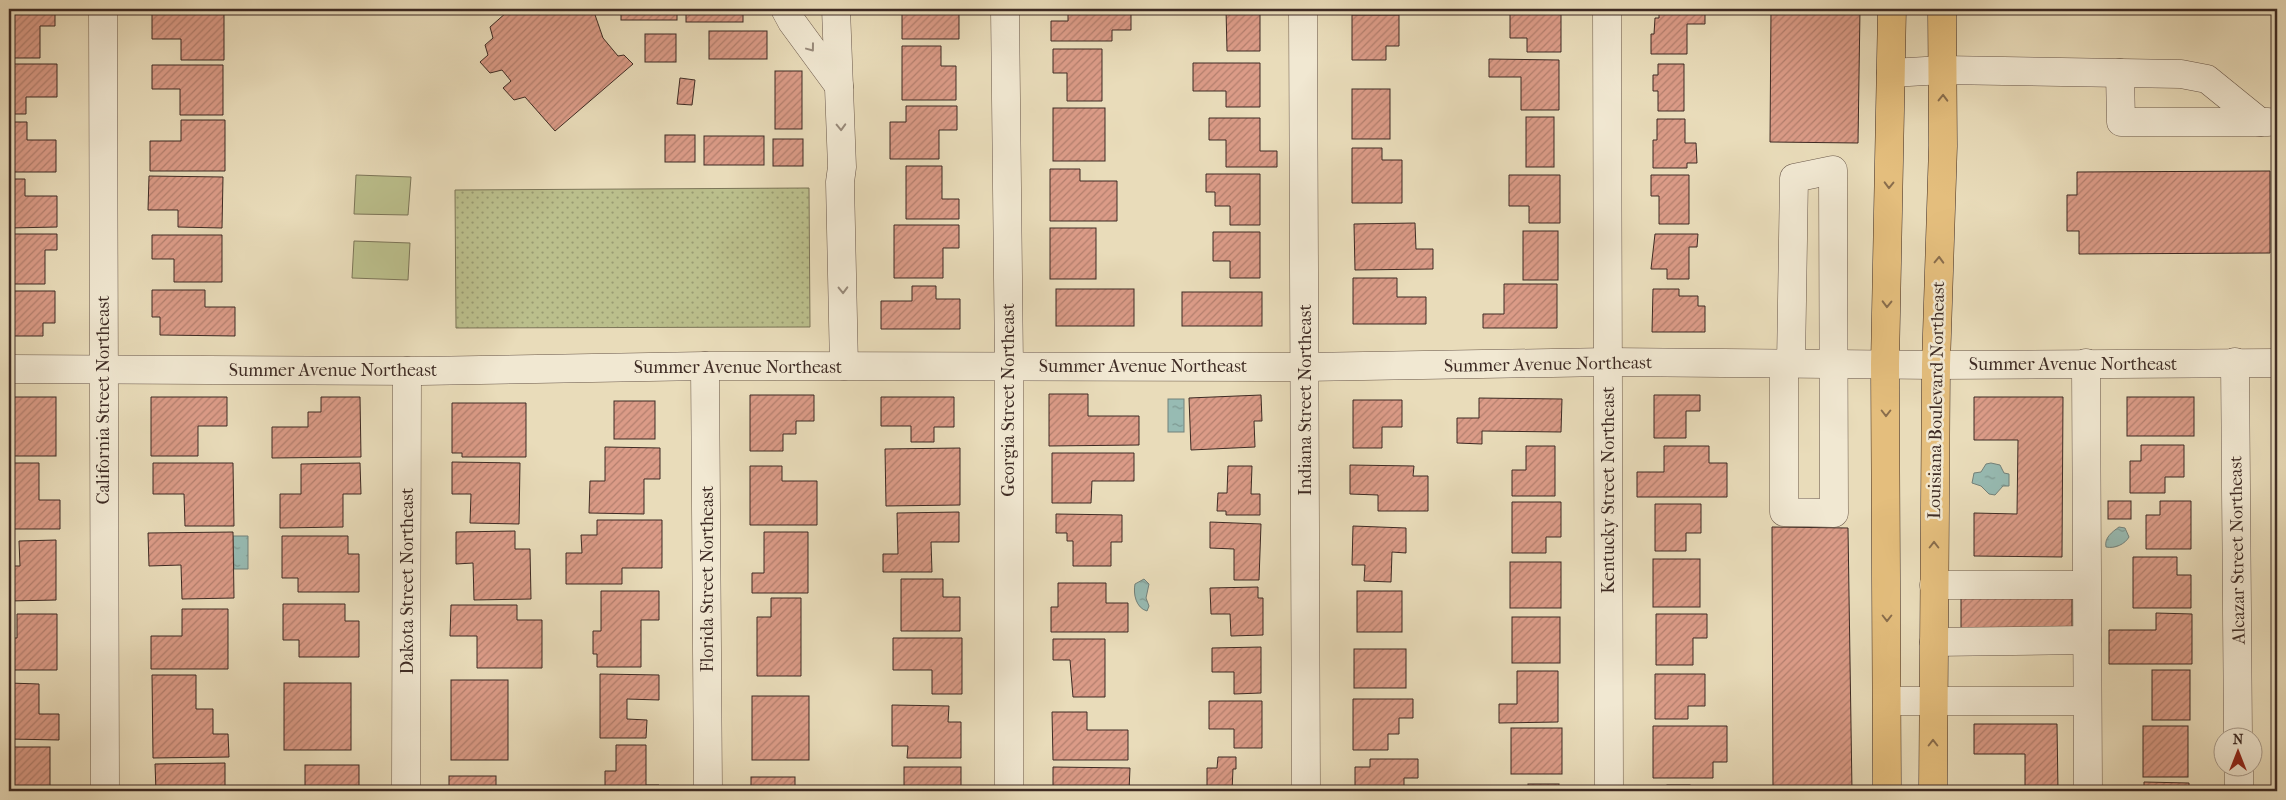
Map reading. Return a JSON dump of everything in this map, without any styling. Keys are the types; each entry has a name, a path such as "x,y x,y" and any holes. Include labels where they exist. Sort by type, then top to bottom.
{"main road":[{"path":"1887,791 1885,364 1892,9"},
{"name":"Louisiana Boulevard Northeast","path":"1933,791 1936,364 1943,70 1942,9"}],"street":[{"name":"California Street Northeast","path":"103,9 105,791"},
{"path":"785,9 792,22 839,86"},
{"path":"836,9 842,167 840,182 844,366"},
{"name":"Georgia Street Northeast","path":"1004,9 1009,366 1010,791"},
{"name":"Indiana Street Northeast","path":"1303,9 1306,791"},
{"name":"Kentucky Street Northeast","path":"1607,9 1609,791"},
{"path":"1891,73 1943,70 2181,74 2207,79 2269,122"},
{"path":"2120,72 2121,122 2269,122"},
{"path":"1833,170 1834,513 1784,512 1787,363 1794,178 1833,170"},
{"name":"Summer Avenue Northeast","path":"9,369 407,371 705,366 1305,367 1608,362 1834,364 2277,363"},
{"name":"Alcazar Street Northeast","path":"2235,362 2238,728"},
{"path":"2086,364 2088,791"},
{"name":"Florida Street Northeast","path":"705,366 708,791"},
{"name":"Dakota Street Northeast","path":"406,791 407,371"},
{"path":"1934,585 2086,585"},
{"path":"1934,642 2087,640"},
{"path":"1887,701 2087,701"},
{"path":"2239,778 2239,791"}],"green space":[{"path":"356,175 411,177 408,215 354,214"},
{"path":"809,188 810,327 456,328 455,190"},
{"path":"354,241 410,243 408,280 352,278"}],"water":[{"path":"1168,399 1184,399 1184,432 1168,432"},
{"path":"1986,464 2000,465 2004,473 2009,474 2009,486 2003,486 1995,495 1989,494 1981,486 1972,483 1974,473 1981,472"},
{"path":"2119,527 2125,528 2129,537 2119,545 2106,547 2107,538"},
{"path":"233,536 248,536 248,569 234,569"},
{"path":"1144,579 1149,584 1146,598 1149,606 1147,611 1140,607 1134,592 1135,584"}],"building":[{"path":"9,9 55,9 55,26 40,26 40,58 9,58"},
{"path":"152,9 224,9 224,60 181,60 181,39 152,39"},
{"path":"504,9 576,9 582,15 589,9 593,9 603,38 618,56 624,55 633,64 555,131 525,97 514,100 503,88 511,81 502,70 490,73 480,62 488,55 485,45 493,38 490,27 507,12"},
{"path":"621,9 677,9 677,20 621,20"},
{"path":"686,9 743,9 743,22 686,22"},
{"path":"902,9 944,9 944,12 959,12 959,39 902,39"},
{"path":"1068,9 1131,9 1131,30 1112,30 1112,41 1051,41 1051,21 1068,21"},
{"path":"1226,9 1260,9 1260,51 1227,51"},
{"path":"1510,9 1561,9 1561,52 1527,52 1527,38 1510,38"},
{"path":"1659,9 1705,9 1705,24 1687,24 1687,54 1651,54 1651,34 1654,34 1655,18 1659,18"},
{"path":"1771,9 1860,9 1858,143 1770,142"},
{"path":"1352,15 1399,15 1399,46 1386,46 1386,60 1352,60"},
{"path":"709,31 767,31 767,59 709,59"},
{"path":"645,34 676,34 676,62 645,62"},
{"path":"902,46 941,46 941,66 956,66 956,100 902,100"},
{"path":"1053,49 1102,49 1102,101 1067,101 1067,73 1053,73"},
{"path":"1489,59 1559,60 1559,110 1521,110 1521,77 1489,77"},
{"path":"1193,63 1260,63 1260,107 1226,107 1226,91 1193,91"},
{"path":"9,64 57,64 57,97 26,97 26,114 9,114"},
{"path":"1658,64 1684,64 1684,111 1658,111 1658,91 1653,91 1653,75 1658,75"},
{"path":"152,65 223,65 223,115 180,115 180,89 152,89"},
{"path":"775,71 802,71 802,129 775,129"},
{"path":"680,78 695,80 692,105 677,104"},
{"path":"1352,89 1390,89 1390,139 1352,139"},
{"path":"906,106 957,106 957,130 939,130 939,159 890,159 890,122 906,122"},
{"path":"1053,108 1105,108 1105,161 1053,161"},
{"path":"1526,117 1554,117 1554,167 1526,167"},
{"path":"1209,118 1260,118 1260,151 1277,151 1277,167 1226,167 1226,140 1209,140"},
{"path":"1657,119 1685,119 1685,143 1696,143 1697,163 1687,163 1687,168 1653,168 1653,140 1657,140"},
{"path":"181,120 225,120 225,171 150,171 150,141 181,141"},
{"path":"9,122 27,122 27,140 56,140 56,172 9,172"},
{"path":"665,135 695,135 695,162 665,162"},
{"path":"704,136 764,136 764,165 704,165"},
{"path":"773,139 803,139 803,166 773,166"},
{"path":"1352,148 1382,148 1382,160 1402,160 1402,203 1352,203"},
{"path":"906,166 942,166 942,199 959,199 959,219 906,219"},
{"path":"1050,169 1080,169 1080,181 1117,181 1117,221 1050,221"},
{"path":"2270,171 2270,253 2079,254 2079,231 2067,231 2067,195 2077,195 2077,172"},
{"path":"1206,174 1260,174 1260,225 1230,225 1230,206 1215,206 1215,192 1206,192"},
{"path":"1509,175 1560,175 1560,223 1529,223 1529,206 1509,206"},
{"path":"1651,175 1689,175 1689,224 1659,224 1659,196 1651,196"},
{"path":"149,176 223,177 222,228 178,227 178,210 148,210"},
{"path":"9,179 25,179 25,196 57,196 57,227 9,228"},
{"path":"1415,223 1416,249 1433,249 1433,269 1355,270 1354,224"},
{"path":"894,225 959,225 959,248 943,248 943,278 894,278"},
{"path":"1050,228 1096,228 1096,279 1050,279"},
{"path":"1523,231 1558,231 1558,280 1523,280"},
{"path":"1213,232 1260,232 1260,278 1230,278 1230,261 1213,261"},
{"path":"9,234 57,234 57,250 45,250 45,284 9,284"},
{"path":"1655,234 1698,234 1697,247 1689,247 1689,279 1667,279 1667,269 1651,269"},
{"path":"152,235 222,235 222,282 174,282 174,259 152,259"},
{"path":"1353,278 1397,278 1397,297 1426,297 1426,324 1353,324"},
{"path":"1504,284 1557,284 1557,328 1483,328 1483,314 1504,314"},
{"path":"912,286 936,286 936,299 960,299 960,329 881,329 881,301 912,301"},
{"path":"1056,289 1134,289 1134,326 1056,326"},
{"path":"1653,289 1679,289 1679,296 1698,296 1698,306 1705,306 1705,332 1652,332"},
{"path":"152,290 205,290 205,307 235,307 235,336 160,335 160,317 152,317"},
{"path":"9,291 55,291 55,323 43,323 43,336 9,336"},
{"path":"1182,292 1262,292 1262,326 1182,326"},
{"path":"1049,394 1088,394 1088,416 1139,416 1139,445 1049,446"},
{"path":"750,395 814,395 814,421 796,421 796,434 783,434 783,451 750,451"},
{"path":"1261,395 1262,421 1254,421 1255,447 1191,450 1189,398"},
{"path":"1654,395 1700,395 1700,411 1686,411 1686,438 1654,438"},
{"path":"9,397 56,397 56,456 9,456"},
{"path":"151,397 227,397 227,426 198,426 198,456 151,456"},
{"path":"321,397 360,397 361,457 272,458 272,427 308,427 308,412 321,412"},
{"path":"881,397 954,397 954,427 934,427 934,442 911,442 911,426 881,426"},
{"path":"1974,397 2063,397 2062,557 1974,556 1974,513 2017,514 2018,440 1974,440"},
{"path":"2127,397 2194,397 2194,436 2127,436"},
{"path":"1479,398 1562,399 1561,432 1482,431 1482,444 1457,443 1457,418 1479,418"},
{"path":"1353,400 1402,400 1402,427 1382,427 1382,448 1353,448"},
{"path":"614,401 655,401 655,439 614,439"},
{"path":"452,403 526,403 526,457 462,457 462,453 452,453"},
{"path":"2141,445 2184,445 2184,477 2165,477 2165,493 2130,493 2130,461 2141,461"},
{"path":"1526,446 1555,446 1555,496 1512,496 1512,470 1526,470"},
{"path":"1664,446 1709,446 1709,463 1727,463 1727,497 1637,497 1637,472 1664,472"},
{"path":"605,447 660,448 660,479 644,479 644,514 589,513 590,481 605,481"},
{"path":"960,448 960,505 886,506 885,449"},
{"path":"1052,453 1134,453 1134,481 1092,481 1091,503 1052,503"},
{"path":"452,462 520,463 519,524 470,523 471,494 452,494"},
{"path":"9,463 39,463 39,500 60,500 60,529 9,529"},
{"path":"153,463 233,463 234,526 185,526 184,494 153,494"},
{"path":"360,463 361,494 343,494 343,527 280,528 280,494 301,494 301,464"},
{"path":"1350,465 1414,466 1413,476 1428,476 1428,511 1378,511 1378,495 1350,494"},
{"path":"750,466 782,466 782,481 817,481 817,525 750,525"},
{"path":"1228,466 1252,466 1251,494 1260,494 1260,515 1226,515 1226,511 1217,511 1218,493 1227,493"},
{"path":"2108,501 2131,501 2131,519 2108,519"},
{"path":"2160,501 2191,501 2191,549 2146,549 2146,515 2160,515"},
{"path":"1512,502 1561,502 1561,537 1546,537 1546,553 1512,553"},
{"path":"1655,504 1701,504 1701,533 1686,533 1686,551 1655,551"},
{"path":"959,512 959,542 931,542 932,572 883,572 883,554 898,554 897,513"},
{"path":"1056,514 1122,515 1122,542 1111,542 1111,566 1073,566 1073,541 1067,541 1067,533 1056,533"},
{"path":"597,520 662,520 662,568 622,568 622,584 566,584 566,553 582,553 581,535 597,535"},
{"path":"1210,522 1261,524 1259,580 1234,580 1234,549 1210,548"},
{"path":"1353,526 1406,528 1406,553 1392,552 1391,582 1364,581 1365,565 1352,565"},
{"path":"1772,527 1848,528 1852,791 1773,791"},
{"path":"515,531 515,549 530,549 531,599 474,600 473,563 456,564 456,532"},
{"path":"233,532 234,598 182,599 181,565 149,566 148,533"},
{"path":"764,532 808,532 808,593 752,593 752,573 764,573"},
{"path":"282,536 348,536 348,554 359,554 359,592 298,592 298,578 282,578"},
{"path":"56,540 56,600 9,601 9,566 20,566 19,541"},
{"path":"2133,557 2177,557 2177,575 2191,575 2191,608 2133,608"},
{"path":"1653,559 1700,559 1700,607 1653,607"},
{"path":"1510,562 1561,562 1561,608 1510,608"},
{"path":"901,579 943,579 943,597 960,597 960,631 901,631"},
{"path":"1058,583 1106,583 1106,603 1128,603 1128,632 1051,632 1051,607 1058,607"},
{"path":"1258,587 1258,598 1263,598 1263,635 1231,636 1230,614 1211,614 1210,588"},
{"path":"601,591 659,591 659,620 641,620 641,667 597,667 597,654 593,654 593,631 601,631"},
{"path":"1357,591 1402,591 1402,632 1357,632"},
{"path":"1961,593 2072,593 2072,632 1961,632"},
{"path":"771,598 801,598 801,676 757,676 757,617 771,617"},
{"path":"283,604 345,604 345,621 359,621 359,657 299,657 299,640 283,640"},
{"path":"451,605 517,605 517,620 542,620 542,668 477,668 477,636 450,636"},
{"path":"182,609 228,609 228,669 151,669 151,636 182,636"},
{"path":"2156,613 2192,614 2192,664 2109,664 2109,630 2156,630"},
{"path":"17,614 57,614 57,670 9,670 9,638 17,638"},
{"path":"1656,614 1707,614 1707,638 1693,638 1693,665 1656,665"},
{"path":"1512,617 1560,617 1560,663 1512,663"},
{"path":"893,638 962,638 962,694 932,694 932,670 893,670"},
{"path":"1053,639 1105,639 1105,697 1073,697 1070,660 1053,660"},
{"path":"1261,647 1261,693 1234,694 1234,672 1212,672 1212,648"},
{"path":"1354,649 1406,649 1406,688 1354,688"},
{"path":"2152,670 2190,670 2190,720 2152,720"},
{"path":"1517,671 1558,671 1558,722 1499,723 1499,704 1517,704"},
{"path":"600,674 659,675 659,700 627,699 627,719 647,720 646,738 600,738"},
{"path":"1655,674 1705,674 1705,706 1688,706 1688,719 1655,719"},
{"path":"152,675 196,675 196,709 213,709 213,734 228,734 229,757 153,758"},
{"path":"451,680 508,680 508,760 451,760"},
{"path":"9,683 39,684 39,714 59,714 59,740 9,739"},
{"path":"284,683 351,683 351,750 284,750"},
{"path":"752,696 809,696 809,760 752,760"},
{"path":"1353,699 1413,699 1413,718 1399,718 1399,734 1388,734 1388,750 1353,750"},
{"path":"1209,701 1262,701 1262,748 1234,748 1234,729 1209,729"},
{"path":"892,705 949,706 948,722 961,722 961,758 907,758 908,746 892,746"},
{"path":"1052,712 1087,712 1087,730 1128,730 1128,760 1053,760"},
{"path":"1974,724 2057,724 2058,791 2025,791 2025,754 1974,754"},
{"path":"1653,726 1727,726 1727,762 1713,762 1713,778 1653,778"},
{"path":"2143,726 2188,726 2188,777 2143,777"},
{"path":"1511,728 1562,728 1562,774 1511,774"},
{"path":"616,745 646,745 646,785 659,785 660,791 605,791 605,771 616,771"},
{"path":"9,747 50,747 50,791 9,791"},
{"path":"1218,757 1236,757 1236,769 1233,769 1232,791 1207,791 1207,768 1217,768"},
{"path":"1370,759 1418,759 1418,778 1404,778 1404,791 1355,791 1355,767 1370,767"},
{"path":"225,763 225,791 156,791 155,764"},
{"path":"305,765 359,765 359,791 305,791"},
{"path":"904,767 961,767 961,791 904,791"},
{"path":"1053,767 1130,768 1129,791 1053,791"},
{"path":"449,776 496,776 496,791 449,791"},
{"path":"751,777 795,777 795,791 751,791"},
{"path":"2144,782 2189,783 2189,791 2144,791"},
{"path":"1528,784 1559,784 1559,791 1528,791"},
{"path":"1667,785 1690,785 1690,791 1667,791"}]}
